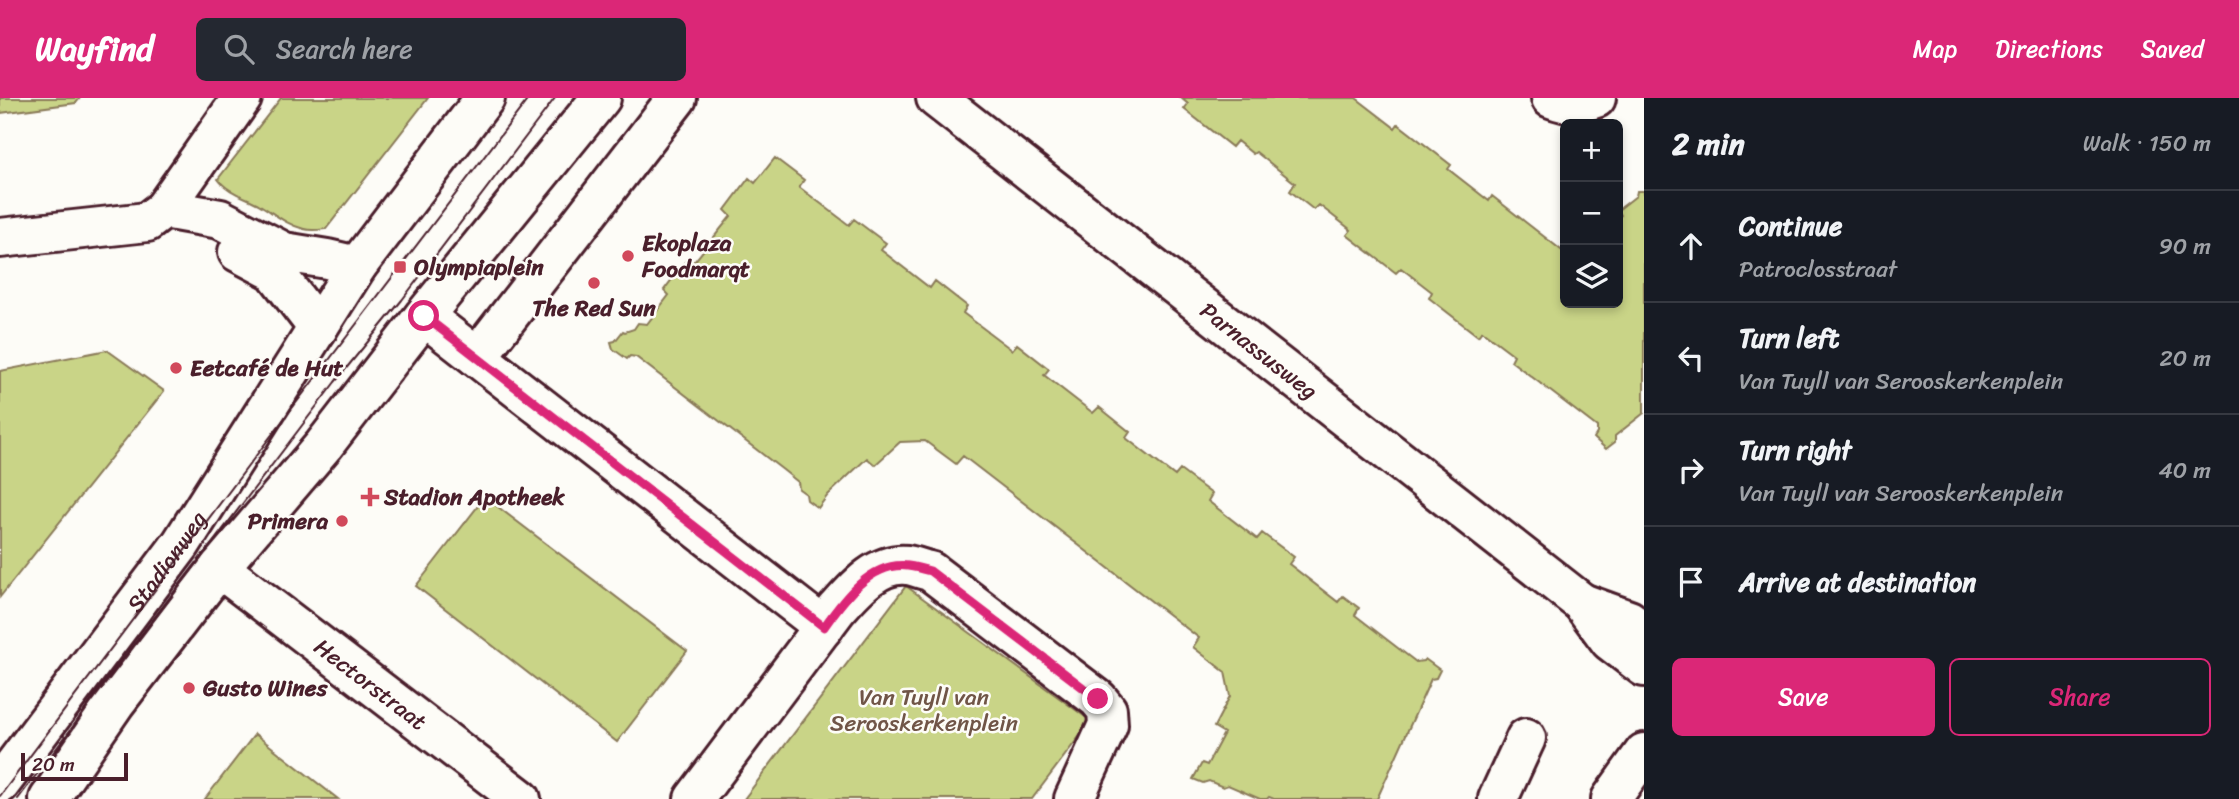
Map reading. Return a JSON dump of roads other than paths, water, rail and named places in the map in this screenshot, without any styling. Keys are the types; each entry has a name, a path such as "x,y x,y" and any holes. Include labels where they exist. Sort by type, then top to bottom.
{"street":[{"path":"155,216 242,98"},
{"path":"155,216 165,232 211,241 253,258 274,271 318,328 357,266 485,98"},
{"path":"601,98 424,316 824,627"},
{"path":"477,356 677,98"},
{"name":"Parnassusweg","path":"936,98 1582,603 1610,641 1644,667"},
{"path":"1550,98 1567,104 1596,98"},
{"path":"0,238 155,216 220,219 284,252 327,258 357,266"},
{"name":"Stadionweg","path":"50,799 115,703 219,568 324,445 424,316"},
{"name":"Stadionweg","path":"0,784 181,544 318,328"},
{"path":"694,799 859,585 884,568 907,565 930,571 1098,699 1107,710 1108,725 1074,799"},
{"name":"Hectorstraat","path":"219,568 521,799"},
{"name":"Parnassusweg","path":"1582,603 1629,620 1644,631"},
{"path":"1498,799 1527,738"},
{"path":"1611,799 1644,753"}],"tram line":[{"path":"0,796 529,98"},
{"path":"18,799 555,98"}],"place":[{"name":"Ekoplaza Foodmarqt","path":"628,256"},
{"name":"Olympiaplein","path":"400,267"},
{"name":"The Red Sun","path":"594,283"},
{"name":"Eetcafé de Hut","path":"176,368"},
{"name":"Stadion Apotheek","path":"370,497"},
{"name":"Primera","path":"342,521"},
{"name":"Gusto Wines","path":"189,688"}],"park label":[{"name":"Van Tuyll van Serooskerkenplein","path":"924,710"}]}
